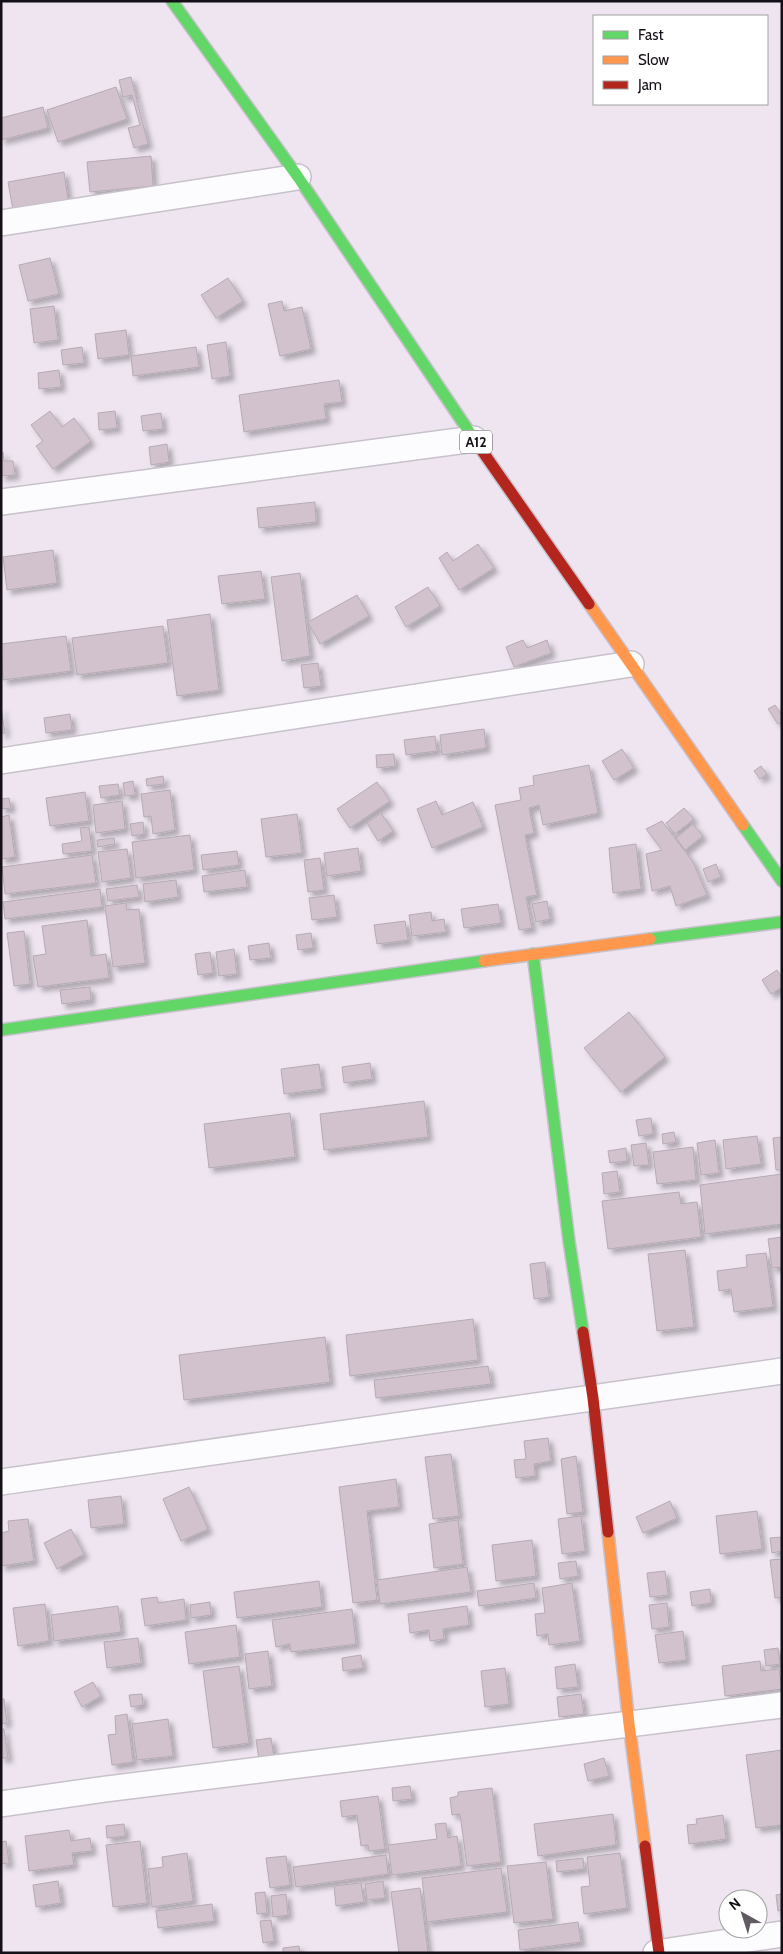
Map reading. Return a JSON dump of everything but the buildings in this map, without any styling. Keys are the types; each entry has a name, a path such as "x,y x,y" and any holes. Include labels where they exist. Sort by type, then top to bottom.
{"street":[{"name":"A12","path":"172,1 298,178 474,438 782,881"},
{"path":"1,223 298,178"},
{"path":"1,502 474,438"},
{"path":"1,761 631,664"},
{"path":"1,1030 533,954 782,922"},
{"path":"533,954 569,1241 593,1398 629,1724 658,1953 782,1934"},
{"path":"1,1482 782,1371"},
{"path":"1,1804 106,1789 782,1705"}],"traffic: fast":[{"path":"172,1 298,177 476,442"},
{"path":"743,825 782,881"},
{"path":"650,939 782,922"},
{"path":"533,954 569,1241 583,1332"},
{"path":"1,1030 484,961"}],"traffic: slow":[{"path":"589,604 743,825"},
{"path":"484,961 650,939"},
{"path":"608,1532 629,1724 645,1846"}],"traffic: jam":[{"path":"476,442 589,604"},
{"path":"583,1332 593,1398 608,1532"},
{"path":"645,1846 659,1953"}]}
